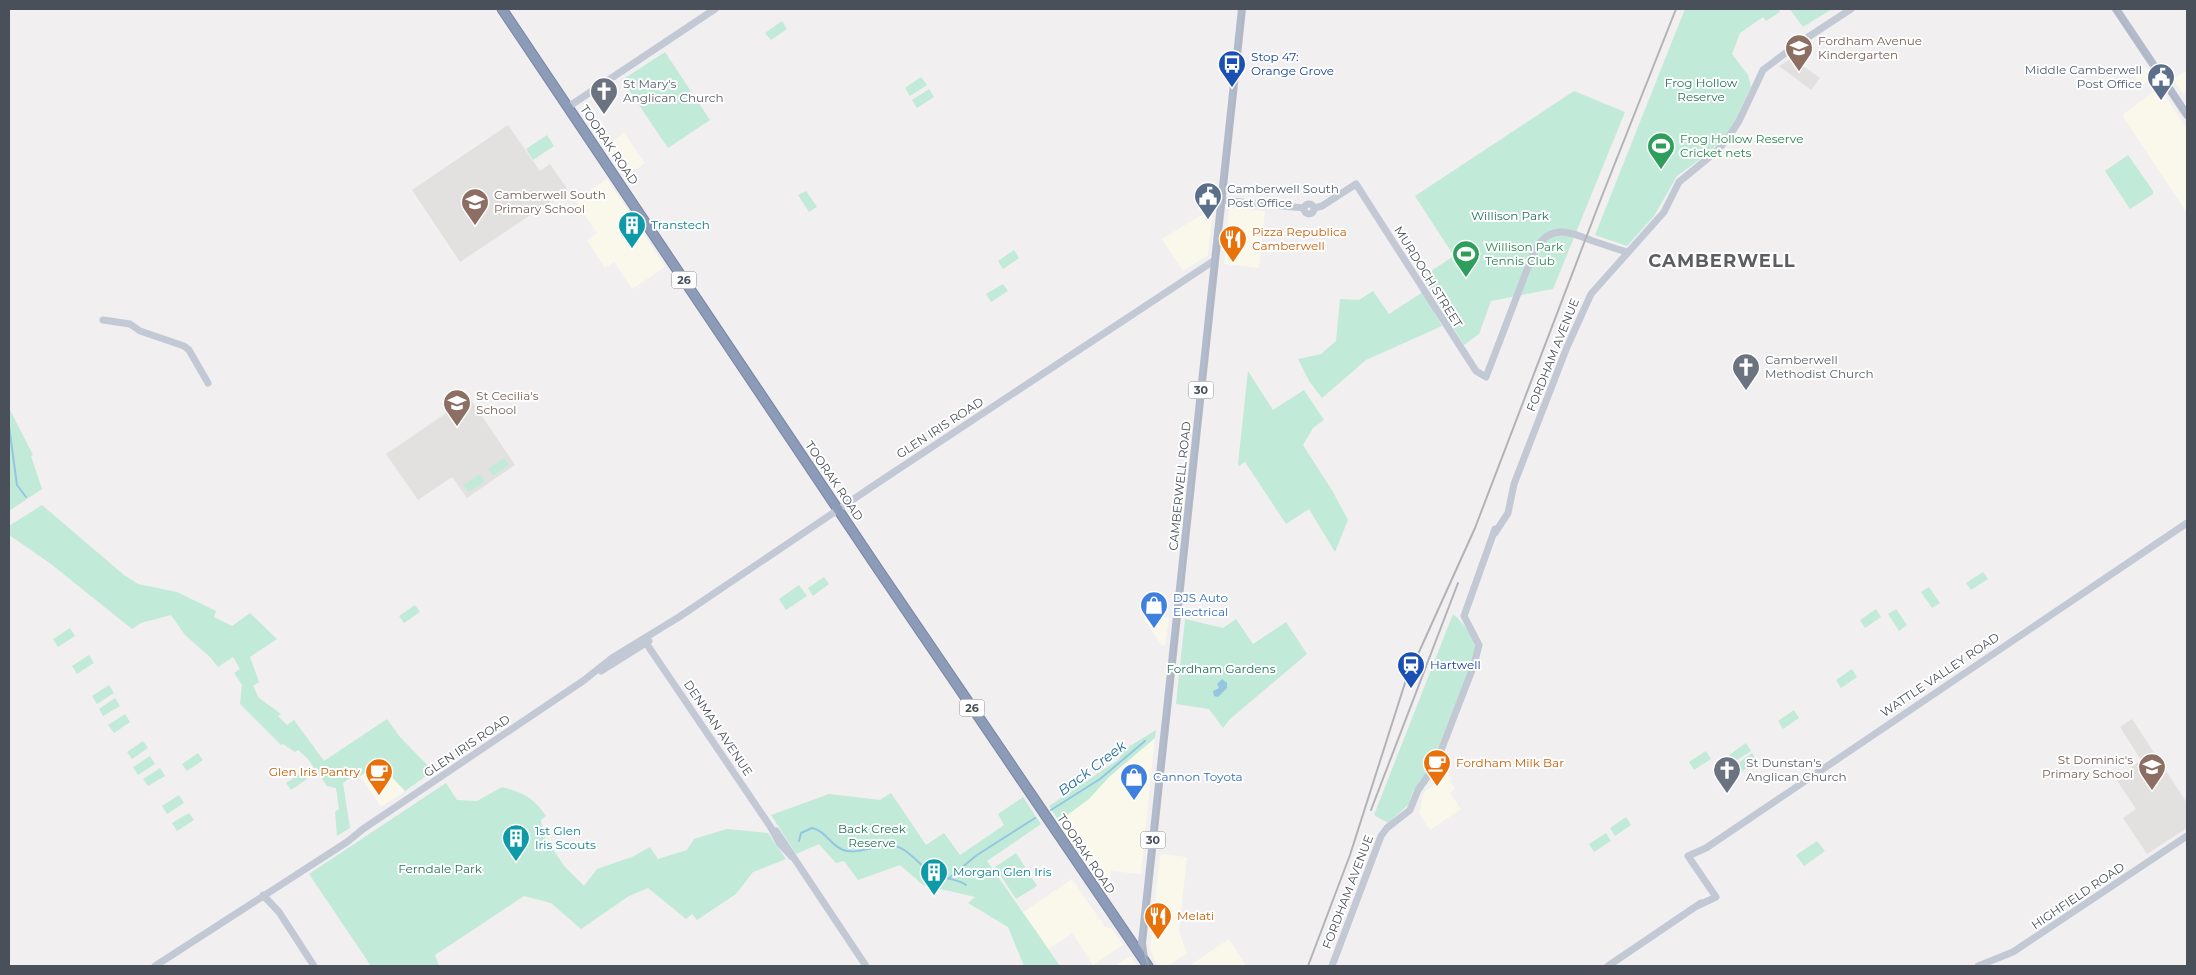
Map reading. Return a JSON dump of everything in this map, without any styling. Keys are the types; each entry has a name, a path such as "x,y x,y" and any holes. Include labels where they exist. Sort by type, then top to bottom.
{"highway":[{"name":"TOORAK ROAD","path":"502,9 1147,966"}],"main road":[{"name":"CAMBERWELL ROAD","path":"1147,966 1142,950 1242,9"},
{"path":"2116,9 2187,115"},
{"path":"1125,934 1135,938 1144,931"}],"street":[{"path":"568,107 714,9"},
{"name":"FORDHAM AVENUE","path":"1332,966 1381,836 1386,828 1411,808 1418,790 1435,766 1474,666 1479,645 1464,616 1495,533 1508,512 1514,484 1567,347 1587,301 1664,212 1679,182 1718,150 1730,135 1739,121 1763,70 1796,45 1851,9"},
{"name":"MURDOCH STREET","path":"1222,200 1304,208 1306,213 1310,214 1314,208 1322,206 1356,184 1476,371 1486,377 1538,245 1546,236 1555,232 1566,232 1625,255"},
{"name":"GLEN IRIS ROAD","path":"583,681 612,658 679,617 1215,260"},
{"path":"103,320 130,324 140,331 184,346 208,383"},
{"name":"WATTLE VALLEY ROAD","path":"1608,966 1714,895 1690,858 2187,523"},
{"name":"GLEN IRIS ROAD","path":"154,966 347,842 583,681 646,643 679,617"},
{"path":"628,648 641,642 646,643 650,635"},
{"name":"DENMAN AVENUE","path":"646,643 770,826 783,839 792,857 866,966"},
{"name":"HIGHFIELD ROAD","path":"1978,966 2013,952 2187,836"},
{"path":"266,893 314,966"}],"shaded area":[{"name":"Fordham Avenue Kindergarten","path":"1792,58 1820,78 1811,90 1779,66"},
{"path":"2146,67 2153,78 2141,86 2134,75"},
{"path":"2187,70 2187,91 2183,94 2173,79"},
{"path":"2160,87 2187,130 2187,213 2122,115"},
{"name":"Camberwell South Primary School","path":"508,125 540,171 550,164 568,190 460,262 412,190"},
{"path":"624,133 645,163 625,177 605,146"},
{"path":"607,179 665,267 632,289 614,262 605,268 587,240 597,233 575,200"},
{"path":"1213,208 1208,255 1183,271 1162,239"},
{"path":"1232,208 1265,211 1259,268 1224,264 1229,210"},
{"name":"St Cecilia's School","path":"467,399 471,400 515,465 467,498 452,477 418,500 386,454"},
{"path":"1169,617 1165,645 1162,646 1144,619"},
{"name":"St Dominic's Primary School","path":"2132,719 2187,803 2187,828 2147,854 2123,818 2136,809 2116,779 2141,760 2120,727"},
{"path":"1155,738 1141,874 1111,871 1109,894 1059,821 1089,799 1109,777"},
{"path":"1442,764 1452,779 1449,780 1455,789 1450,793 1461,809 1430,830 1419,813 1424,792 1435,784"},
{"path":"374,767 389,774 405,791 381,807 360,776"},
{"path":"1163,854 1187,857 1179,932 1187,953 1168,966 1158,966 1150,949 1160,856"},
{"path":"1072,879 1105,927 1111,928 1123,945 1093,965 1072,933 1049,949 1023,912"},
{"path":"1229,939 1245,964 1242,966 1189,966"},
{"path":"1130,956 1137,966 1114,966"}],"green space":[{"name":"Frog Hollow Reserve","path":"1685,9 1778,9 1780,12 1766,21 1763,17 1740,33 1732,54 1748,75 1751,86 1729,131 1710,152 1677,176 1654,216 1627,246 1595,235"},
{"path":"1790,9 1832,9 1803,27"},
{"path":"782,21 787,29 771,40 765,33"},
{"path":"665,52 710,120 668,148 622,80"},
{"path":"921,77 927,85 910,96 905,88"},
{"path":"929,89 934,97 917,108 912,100"},
{"name":"Willison Park","path":"1574,91 1625,112 1553,289 1491,301 1479,334 1464,345 1422,277 1454,256 1415,196"},
{"path":"547,135 554,146 533,160 526,149"},
{"path":"2128,155 2153,191 2153,194 2130,209 2105,171"},
{"path":"806,191 817,207 809,212 798,195"},
{"path":"1014,250 1019,258 1003,269 998,261"},
{"path":"1003,284 1008,291 991,302 986,294"},
{"path":"1373,291 1389,314 1423,292 1442,326 1366,360 1322,398 1309,381 1298,359 1321,354 1336,341 1340,299 1359,300"},
{"path":"1248,371 1273,410 1304,390 1324,420 1313,428 1303,445 1333,492 1348,520 1335,552 1309,509 1286,524 1245,462 1239,466 1238,464"},
{"path":"9,408 33,455 31,456 42,489 9,511"},
{"path":"504,458 509,465 493,476 488,469"},
{"path":"480,474 485,481 469,492 463,485"},
{"path":"42,505 124,575 138,584 177,592 216,611 214,617 232,626 250,613 277,639 250,657 259,682 253,686 259,698 281,714 278,716 287,725 294,720 324,761 387,719 400,737 433,771 405,791 389,774 375,767 360,776 358,772 343,783 350,828 337,836 335,812 339,809 336,788 327,786 308,759 298,750 295,752 283,744 281,745 240,704 242,685 234,673 240,669 233,657 218,667 210,657 185,635 171,615 141,623 132,629 51,564 9,535 9,526"},
{"path":"1983,572 1988,579 1971,590 1966,583"},
{"path":"824,577 829,584 813,596 808,588"},
{"path":"799,585 807,596 786,610 779,599"},
{"path":"1929,587 1940,603 1932,608 1921,592"},
{"path":"415,605 420,612 404,623 399,616"},
{"path":"1876,609 1881,617 1865,628 1860,620"},
{"path":"1896,609 1907,625 1899,631 1888,614"},
{"path":"1453,614 1465,626 1474,641 1476,652 1430,768 1427,769 1426,775 1413,791 1409,804 1388,823 1374,815"},
{"name":"Fordham Gardens","path":"1185,619 1223,628 1236,619 1253,644 1286,622 1307,654 1229,720 1223,728 1209,709 1176,704"},
{"path":"70,628 75,636 58,647 53,639"},
{"path":"89,655 94,663 77,674 72,666"},
{"path":"1852,669 1857,677 1841,688 1836,680"},
{"path":"109,685 114,693 97,704 92,696"},
{"path":"115,698 120,706 103,716 99,709"},
{"path":"1794,710 1799,718 1783,729 1778,721"},
{"path":"125,714 130,722 114,733 108,725"},
{"path":"1156,730 1155,738 1109,777 1089,799 1059,821 1049,806 1118,760 1125,749"},
{"path":"143,741 148,748 132,759 127,752"},
{"path":"1746,743 1751,751 1734,762 1729,755"},
{"path":"1706,751 1711,759 1694,770 1689,762"},
{"path":"198,753 203,760 187,771 182,764"},
{"path":"1752,753 1757,761 1741,772 1736,765"},
{"path":"150,756 155,764 138,775 133,767"},
{"path":"160,768 165,776 148,786 143,779"},
{"path":"302,772 307,779 291,790 286,783"},
{"name":"Ferndale Park","path":"446,783 457,800 477,801 502,787 516,791 532,800 546,816 541,820 543,835 565,867 584,886 597,869 632,857 650,847 658,859 687,850 694,839 727,829 768,833 786,859 753,872 736,894 697,920 692,914 686,919 648,888 629,896 581,929 551,903 524,896 435,955 439,966 371,966 309,874"},
{"name":"Back Creek Reserve","path":"891,793 926,845 944,833 960,855 1004,825 998,814 1023,797 1041,824 987,861 1060,966 1024,966 1008,927 968,903 975,897 923,885 900,865 858,880 844,861 836,863 819,844 796,854 771,815 829,794 880,800"},
{"path":"179,795 184,803 167,814 162,806"},
{"path":"189,813 194,820 177,831 172,823"},
{"path":"1626,817 1631,825 1615,836 1610,828"},
{"path":"1606,833 1611,841 1594,852 1589,844"},
{"path":"1817,841 1825,851 1804,866 1796,855"},
{"path":"1016,853 1037,886 1016,899 995,867"}],"water":[{"path":"1222,679 1227,683 1227,688 1218,697 1214,696 1213,691 1219,688 1217,684"}],"waterway":[{"name":"Back Creek","path":"9,426 17,485 26,497"},
{"name":"Back Creek","path":"1051,810 1100,779 1145,741"},
{"name":"Back Creek","path":"949,878 977,855 1035,818"},
{"name":"Back Creek","path":"799,841 801,833 812,828 821,832 843,850 860,851 883,845 895,846 906,851 934,875 962,882 966,885"}],"tram line":[{"path":"1149,966 1145,956 1144,944 1244,9"},
{"path":"2114,9 2187,118"}],"railway":[{"path":"1308,966 1350,855 1405,683 1475,528 1676,9"},
{"path":"1371,810 1458,583"}],"place":[{"name":"Fordham Avenue Kindergarten","path":"1799,72"},
{"name":"Stop 47: Orange Grove","path":"1232,88"},
{"name":"Middle Camberwell Post Office","path":"2161,101"},
{"name":"St Mary's Anglican Church","path":"604,115"},
{"name":"Frog Hollow Reserve Cricket nets","path":"1661,170"},
{"name":"Camberwell South Post Office","path":"1208,220"},
{"name":"Camberwell South Primary School","path":"475,226"},
{"name":"Transtech","path":"632,249"},
{"name":"Pizza Republica Camberwell","path":"1233,263"},
{"name":"Willison Park Tennis Club","path":"1466,278"},
{"name":"Camberwell Methodist Church","path":"1746,391"},
{"name":"St Cecilia's School","path":"457,427"},
{"name":"DJS Auto Electrical","path":"1154,629"},
{"name":"Hartwell","path":"1411,689"},
{"name":"Fordham Milk Bar","path":"1437,787"},
{"name":"St Dominic's Primary School","path":"2152,791"},
{"name":"St Dunstan's Anglican Church","path":"1727,794"},
{"name":"Glen Iris Pantry","path":"379,796"},
{"name":"Cannon Toyota","path":"1134,801"},
{"name":"1st Glen Iris Scouts","path":"516,862"},
{"name":"Morgan Glen Iris","path":"934,896"},
{"name":"Melati","path":"1158,940"}],"district":[{"name":"CAMBERWELL","path":"1722,261"}]}
